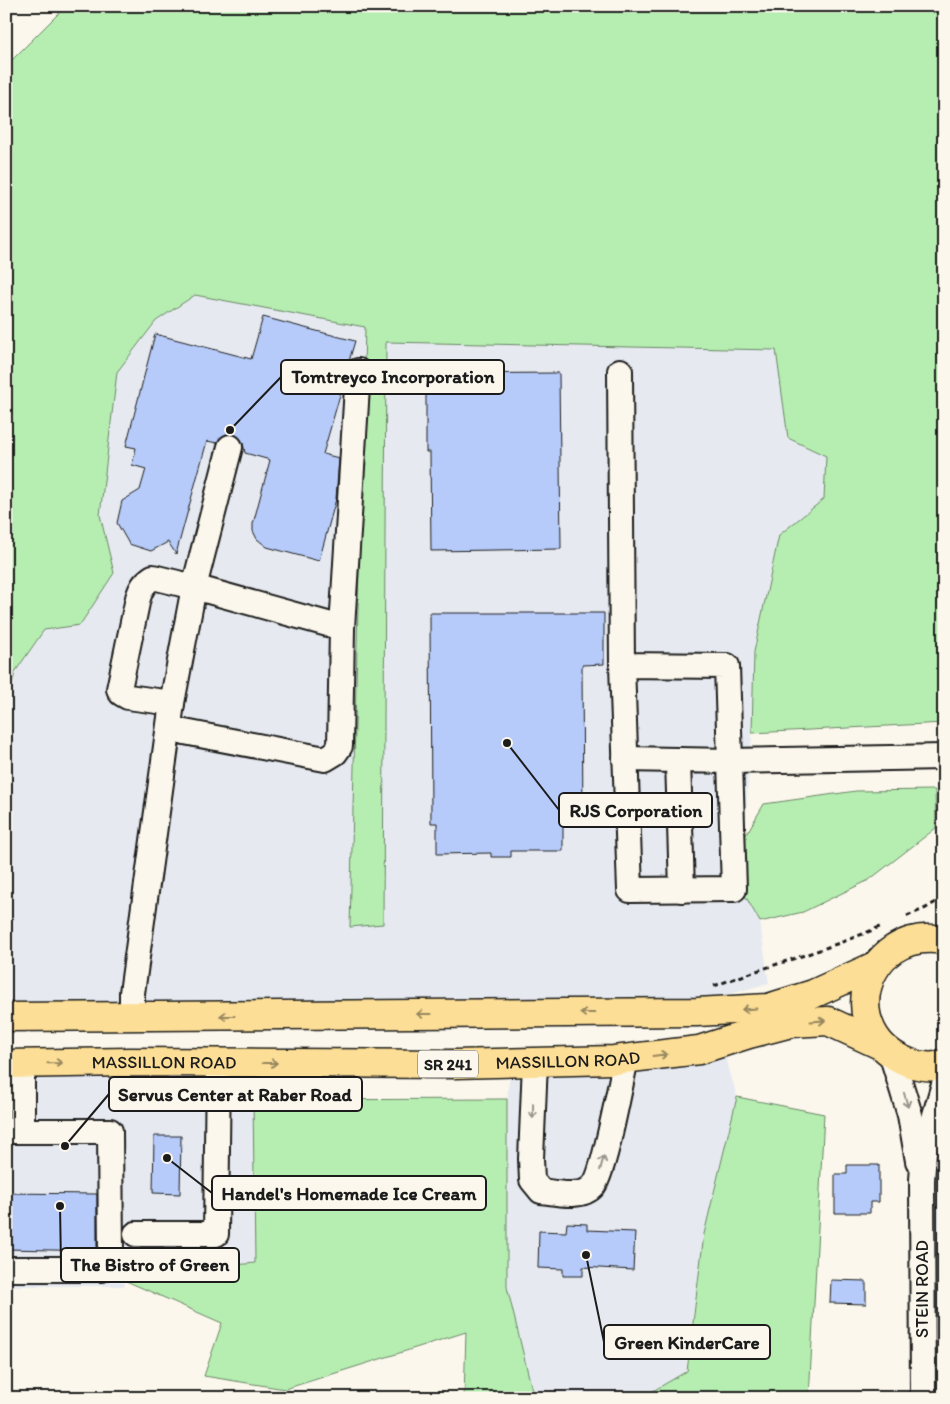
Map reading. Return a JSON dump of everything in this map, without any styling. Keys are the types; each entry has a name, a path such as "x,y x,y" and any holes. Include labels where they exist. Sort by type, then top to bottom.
{"main road":[{"path":"6,1017 697,1012 768,1008 814,994 876,964 891,950 909,940 939,934"},
{"path":"876,964 867,983 865,1004 869,1026 886,1049"},
{"name":"MASSILLON ROAD","path":"14,1064 218,1062 454,1064 626,1059 699,1050 791,1023 819,1021 828,1021 886,1049"},
{"name":"SR 241","path":"886,1049 898,1058 918,1066 940,1066 944,1064"}],"street":[{"path":"169,729 326,759 336,754 340,746 342,628 358,371"},
{"path":"620,371 622,665 630,890 734,889 727,666 622,665"},
{"path":"132,1016 132,993 172,703 194,587 230,446"},
{"path":"172,703 124,696 121,693 119,684 141,587 153,577 342,628"},
{"path":"625,759 730,761 944,757"},
{"path":"678,760 682,890"},
{"name":"STEIN ROAD","path":"886,1049 910,1115 922,1180 933,1281 923,1398"},
{"path":"534,1062 532,1180 541,1191 583,1193 594,1186 602,1167 626,1059"},
{"path":"136,1234 216,1234 218,1062"},
{"path":"6,1269 102,1269 111,1253 110,1131 14,1131 14,1064"},
{"name":"STEIN ROAD","path":"922,1180 926,1145 944,1084"}],"path":[{"path":"899,920 926,908 944,897"},
{"path":"712,986 756,970 844,943 890,924"}],"shaded area":[{"path":"195,295 365,327 350,927 383,924 386,342 776,350 788,438 827,456 824,499 779,535 754,652 752,733 742,890 760,922 769,983 709,1000 6,1004 6,712 15,672 44,630 80,625 114,573 100,515 117,372 156,321"},
{"path":"722,1043 737,1097 704,1234 686,1371 641,1398 534,1398 507,1287 507,1099 511,1063"},
{"path":"253,1063 255,1263 125,1277 125,1286 6,1286 6,1064"},
{"path":"944,1084 944,1318 922,1317 922,1180"}],"green space":[{"path":"66,6 944,6 944,723 752,733 754,652 779,535 824,499 826,456 788,438 776,350 386,342 383,924 350,927 365,327 195,295 156,321 117,372 100,515 114,573 80,625 44,630 15,672 6,712 6,66"},
{"path":"935,790 936,828 869,880 803,912 760,922 742,890 744,838 764,804 856,791"},
{"path":"737,1097 824,1114 809,1398 641,1398 687,1371 704,1234"},
{"path":"507,1099 507,1287 534,1398 464,1398 466,1332 285,1389 204,1376 222,1323 117,1277 255,1263 253,1100"}],"building":[{"path":"263,317 355,341 344,370 344,381 323,454 339,458 336,499 319,561 267,547 257,539 253,531 253,524 270,460 245,453 240,438 233,434 221,437 217,443 207,441 176,554 168,542 151,551 129,544 117,523 122,501 140,490 146,469 132,465 136,448 126,446 155,334 251,359"},
{"path":"559,373 561,549 431,551 430,452 426,452 426,374"},
{"path":"430,613 604,613 604,664 582,665 583,821 563,821 563,851 511,851 511,857 491,857 491,853 437,854 437,823 431,823"},
{"path":"154,1136 181,1136 180,1194 153,1193"},
{"path":"847,1165 879,1165 879,1202 870,1202 870,1213 835,1213 835,1174 847,1174"},
{"path":"6,1193 97,1194 97,1251 6,1249"},
{"path":"567,1223 587,1224 587,1230 635,1232 633,1270 583,1267 583,1276 563,1276 563,1269 538,1268 539,1231 566,1232"},
{"path":"831,1280 866,1281 866,1304 830,1303"}],"place":[{"name":"Tomtreyco Incorporation","path":"230,430"},
{"name":"RJS Corporation","path":"507,743"},
{"name":"Servus Center at Raber Road","path":"65,1146"},
{"name":"Handel's Homemade Ice Cream","path":"167,1158"},
{"name":"The Bistro of Green","path":"60,1206"},
{"name":"Green KinderCare","path":"586,1255"}]}
